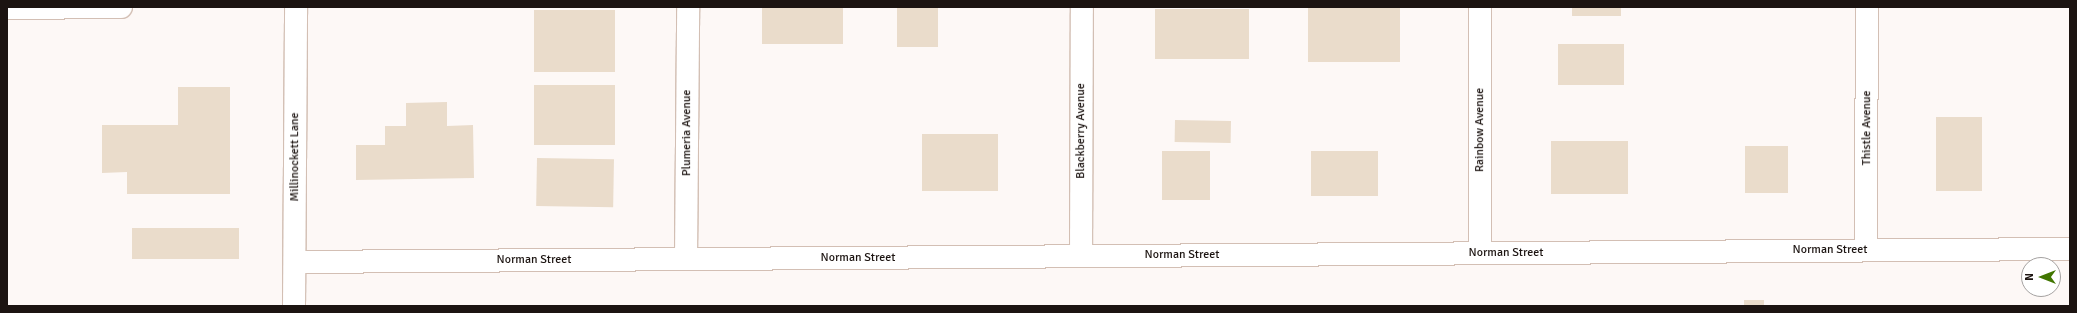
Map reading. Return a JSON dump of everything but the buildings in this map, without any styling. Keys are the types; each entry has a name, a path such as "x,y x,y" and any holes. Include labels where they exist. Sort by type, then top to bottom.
{"street":[{"path":"7,8 121,7"},
{"name":"Millinockett Lane","path":"294,306 296,7"},
{"name":"Plumeria Avenue","path":"686,259 688,7"},
{"name":"Blackberry Avenue","path":"1081,256 1082,7"},
{"name":"Rainbow Avenue","path":"1480,7 1480,253"},
{"name":"Thistle Avenue","path":"1866,250 1867,7"},
{"name":"Norman Street","path":"295,262 2070,249"}]}
